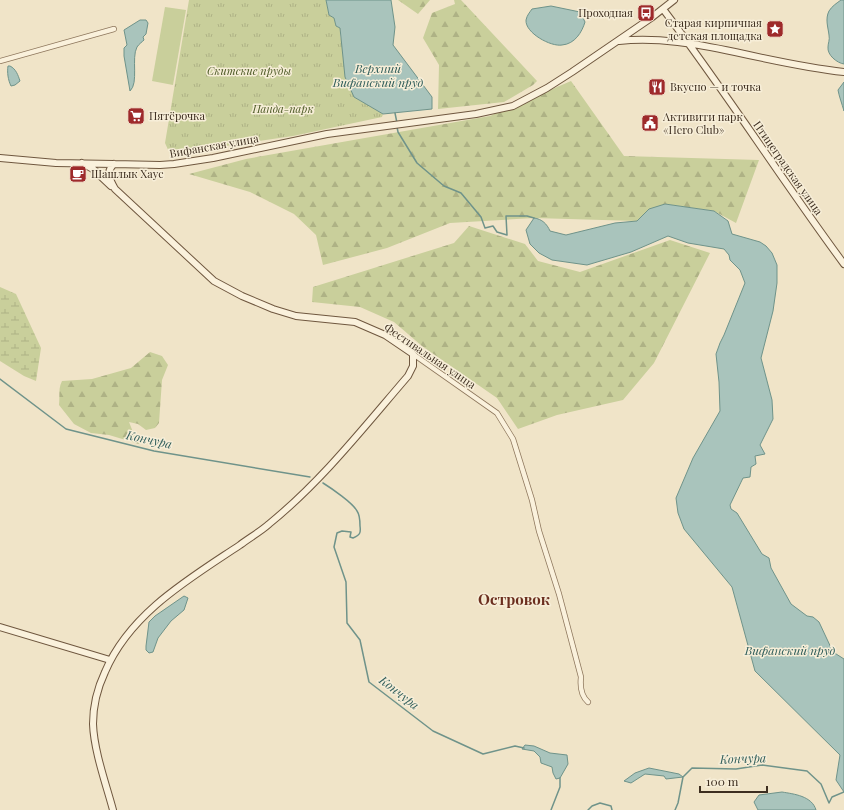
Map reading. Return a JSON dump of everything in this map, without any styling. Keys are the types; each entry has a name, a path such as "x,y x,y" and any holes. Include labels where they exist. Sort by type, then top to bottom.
{"main road":[{"name":"Вифанская улица","path":"0,158 44,162 160,165 213,158 327,134 476,114 513,106 547,88 618,41 663,9 671,1"},
{"name":"Птицеградская улица","path":"663,9 689,43 813,222 844,264"},
{"path":"618,41 634,39 689,43 771,60 830,71 844,72"},
{"path":"81,163 93,169 115,189"},
{"name":"Фестивальная улица","path":"114,164 108,173 109,179 115,189 214,281 248,299 296,316 355,322 385,335 413,354"},
{"path":"113,810 98,754 93,726 96,695 110,660 123,641 150,611 182,584 268,525 308,490 408,376 413,366 413,354"},
{"path":"0,627 110,660"}],"street":[{"path":"0,61 114,29"},
{"name":"Фестивальная улица","path":"413,354 497,413 513,439 532,500 539,531 559,594 581,677 580,686 585,700 588,702"}],"green space":[{"name":"Скитские пруды","path":"189,0 326,0 329,15 334,18 336,26 340,28 340,35 354,97 383,114 382,117 293,136 170,154 165,143"},
{"path":"398,0 430,0 418,14"},
{"path":"454,0 461,0 537,81 533,85 504,102 438,109 439,65 423,38 432,13 455,4"},
{"path":"165,7 186,10 173,85 152,81"},
{"path":"571,81 624,156 759,160 736,223 714,211 665,204 637,221 534,218 450,223 387,248 323,265 316,235 294,214 250,192 189,174 246,159 490,116"},
{"path":"469,226 525,244 538,261 580,272 670,240 710,253 654,363 623,400 557,415 518,429 497,398 422,346 394,322 360,307 312,302 313,287 454,243"},
{"path":"0,287 16,294 41,348 36,381 24,376 0,361"},
{"path":"150,352 162,356 168,365 162,380 159,423 155,428 146,430 138,424 129,422 133,432 142,441 139,444 109,435 91,433 74,424 59,405 62,381 92,379 131,368"}],"water":[{"name":"Верхний Вифанский пруд","path":"326,0 391,0 395,27 393,45 432,97 432,109 383,114 354,97 345,77 340,28 336,26 334,18 329,15"},
{"path":"841,0 844,0 844,64 833,58 828,50 829,38 827,17 829,11"},
{"path":"551,6 580,12 585,22 577,37 567,44 552,44 534,34 527,25 526,18 532,9"},
{"path":"140,20 146,20 148,23 146,34 143,37 144,40 137,47 135,52 135,76 133,87 130,91 124,56 124,48 127,45 124,30"},
{"path":"8,66 14,69 20,81 15,85 11,86 10,84"},
{"path":"844,82 844,111 838,90"},
{"name":"Вифанский пруд","path":"665,204 714,211 728,221 732,234 760,242 766,246 772,253 777,265 777,283 773,311 761,358 772,400 773,419 760,445 765,454 755,456 756,464 751,467 750,477 743,478 730,505 731,509 737,513 762,554 769,558 771,568 791,604 807,616 813,617 819,622 833,652 844,659 844,792 836,780 840,755 755,671 732,587 684,529 678,513 676,498 693,458 720,411 716,354 745,283 740,270 730,260 729,255 724,249 688,243 668,236 631,252 587,265 552,260 539,253 530,244 526,230 534,218 544,222 550,231 566,235 615,223 637,221 649,209"},
{"path":"184,596 188,598 184,610 171,621 158,638 153,652 149,653 146,650 146,646 149,622 155,616"},
{"path":"525,745 534,746 550,753 567,755 568,764 560,778 556,779 552,767 541,763 540,757 534,751 522,749"},
{"path":"649,768 679,774 683,777 666,779 664,776 645,774 631,783 624,781 635,773"},
{"path":"782,792 802,796 814,805 816,810 758,810 754,802 759,795"}],"waterway":[{"path":"395,113 397,123"},
{"path":"397,127 398,132 417,163 444,186 461,193 481,217 485,228 493,226 497,232 507,235 506,216 527,216 534,218"},
{"name":"Кончура","path":"0,379 66,429 154,451 310,477"},
{"name":"Кончура","path":"323,483 351,504 359,516 360,534 353,538 350,537 351,532 342,531 337,533 334,547 346,582 347,623 360,640 369,682 433,731 483,754 515,746 524,748"},
{"name":"Кончура","path":"675,810 678,803 683,777 692,768 736,769 762,765 807,771 821,784 829,803 832,797 844,792"},
{"name":"Кончура","path":"551,810 560,787 560,778"},
{"name":"Кончура","path":"588,810 592,806 600,803 611,806 612,810"}],"place":[{"name":"Проходная","path":"646,13"},
{"name":"Старая кирпичная детская площадка","path":"775,29"},
{"name":"Вкусно — и точка","path":"657,87"},
{"name":"Пятёрочка","path":"136,116"},
{"name":"Активити парк «Hero Club»","path":"650,123"},
{"name":"Шашлык Хаус","path":"78,174"}],"district":[{"name":"Островок","path":"514,600"}],"park label":[{"name":"Панда-парк","path":"283,109"}]}
